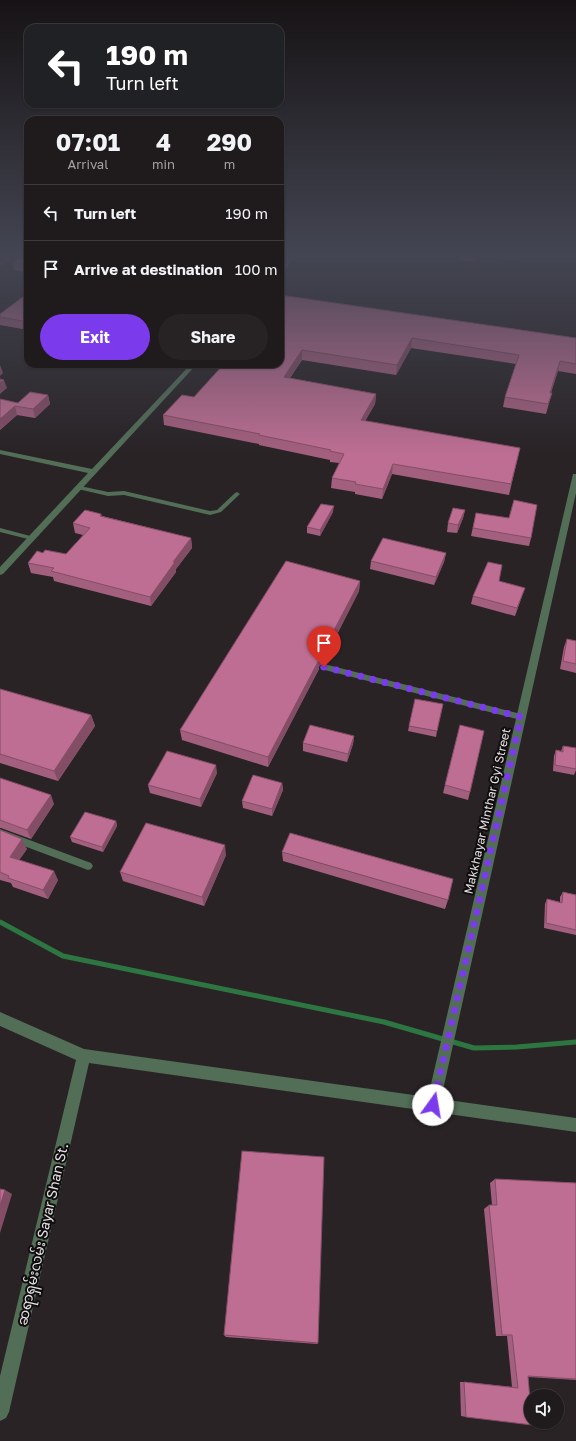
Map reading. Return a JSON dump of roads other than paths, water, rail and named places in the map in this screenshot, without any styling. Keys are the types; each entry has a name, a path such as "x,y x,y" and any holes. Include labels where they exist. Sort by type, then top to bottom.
{"street":[{"path":"0,572 80,488 190,368"},
{"path":"0,452 94,472"},
{"name":"Makkhayar Minthar Gyi Street","path":"433,1105 576,476"},
{"path":"0,1019 84,1056 576,1125"},
{"name":"ဆရာရှမ်းလမ်း Sayar Shan St.","path":"0,1412 84,1056"}],"lane":[{"path":"80,488 108,494 124,493 210,513 219,511 237,494"},
{"path":"0,530 32,538"},
{"path":"324,667 521,717"},
{"path":"0,833 88,866"}],"waterway":[{"path":"0,922 63,956 384,1022 474,1048 517,1047 576,1042"}]}
